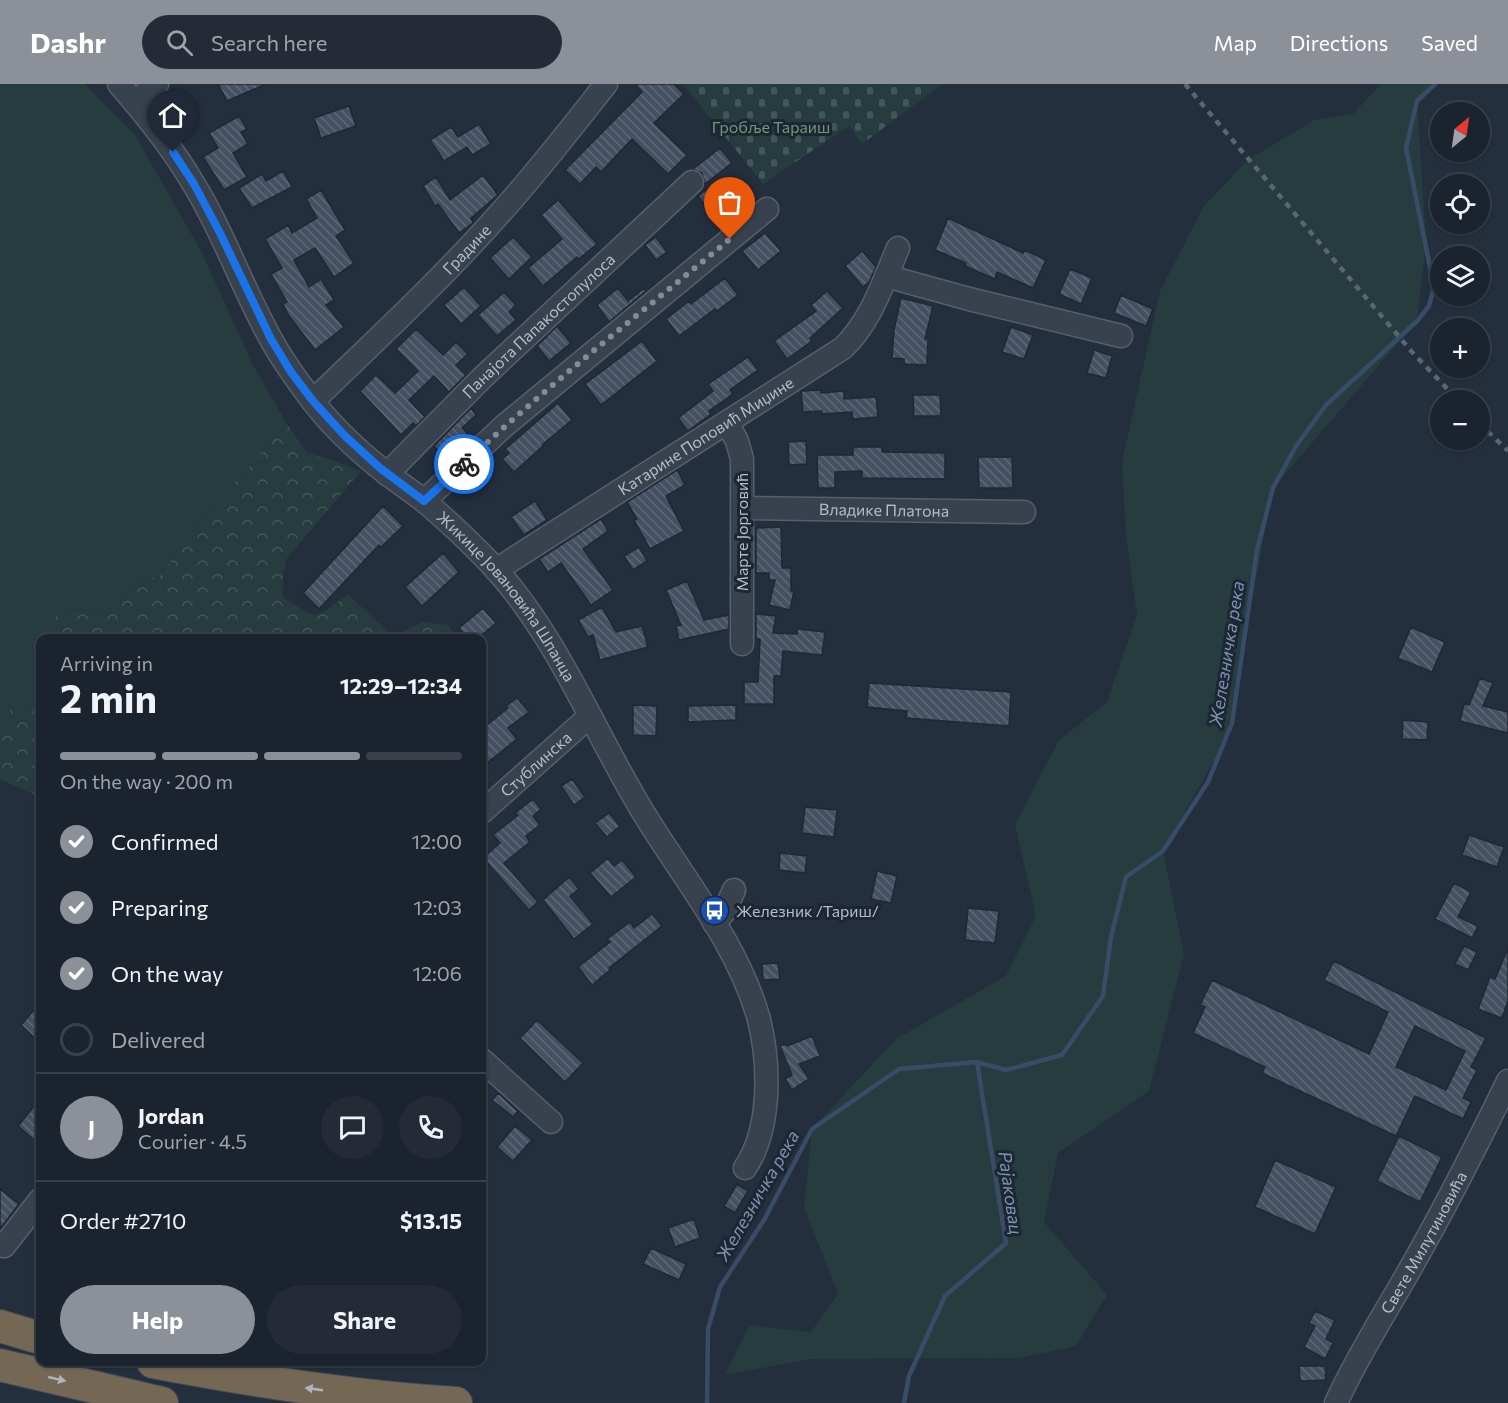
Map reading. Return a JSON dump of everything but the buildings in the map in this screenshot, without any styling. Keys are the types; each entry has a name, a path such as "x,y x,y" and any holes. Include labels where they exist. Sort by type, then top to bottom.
{"highway":[{"path":"0,1326 36,1337"},
{"path":"0,1365 162,1403"},
{"path":"173,1366 239,1379 397,1400 456,1403"}],"street":[{"name":"Жикице Јовановића Шпанца","path":"119,84 163,136 194,184 271,339 291,372 313,401 345,436 387,474 424,501 496,570 534,618 571,678 642,810 724,939 748,990 762,1037 767,1081 758,1146 745,1168"},
{"path":"135,102 158,84"},
{"name":"Градине","path":"313,401 417,301 501,212 546,161 606,84"},
{"name":"Панајота Папакостопулоса","path":"387,474 482,378 692,182"},
{"path":"424,501 504,426 767,208"},
{"name":"Катарине Поповић Миџине","path":"496,570 843,348 858,333 866,319 898,248"},
{"path":"886,276 1121,336"},
{"name":"Марте Јорговић","path":"727,422 737,441 742,459 741,644"},
{"name":"Владике Платона","path":"743,508 1024,512"},
{"name":"Стублинска","path":"486,808 590,716"},
{"path":"714,923 724,912 734,890"},
{"path":"486,1064 551,1122"},
{"name":"Свете Милутиновића","path":"1336,1403 1360,1354 1402,1284 1459,1180 1508,1081"},
{"path":"4,1246 36,1205"}],"green space":[{"path":"0,84 85,84 135,135 201,251 253,365 287,424 198,524 161,575 135,584 103,612 57,609 54,634 36,634 36,698 28,706 11,712 0,721"},
{"name":"Гробље Тараиш","path":"683,84 942,84 862,144 849,126 763,184"},
{"path":"1381,84 1435,84 1417,101 1426,241 1417,321 1273,488 1226,739 1163,851 1184,954 1149,1091 1058,1153 1044,1222 1107,1295 1076,1346 1019,1358 811,1359 725,1375 750,1325 811,1332 838,1294 804,1207 812,1129 896,1039 1006,976 1036,916 1015,825 1059,740 1107,702 1137,615 1126,535 1122,462 1160,291 1204,206 1248,160 1314,120 1353,114"},
{"path":"287,424 307,453 361,471 287,558 283,574 283,597 304,611 316,615 348,594 390,634 54,634 56,609 103,612 135,584 161,575 198,524"},
{"path":"422,622 448,625 454,634 399,634"},
{"path":"36,696 36,795 0,779 0,721 8,711 29,706"}],"waterway":[{"name":"Железничка река","path":"707,1403 708,1329 720,1287 764,1220 812,1129 899,1069 977,1062 1006,1070 1062,1055 1103,996 1111,937 1126,877 1163,851 1208,782 1232,723 1257,550 1273,488 1296,446 1326,405 1417,321 1429,306 1434,287 1406,148 1417,101 1435,84"},
{"name":"Рајаковац","path":"904,1403 909,1376 945,1296 1006,1243 977,1062"}],"railway":[{"path":"1185,84 1412,352 1448,390"},
{"path":"1490,434 1508,451"}],"way so far":[{"path":"464,464 504,426 577,364 730,239"}],"place":[{"name":"Железник /Тариш/","path":"715,911"}],"route":[{"path":"173,152 194,184 220,233 271,339 291,372 313,401 345,436 380,468 424,501 464,464"}]}
